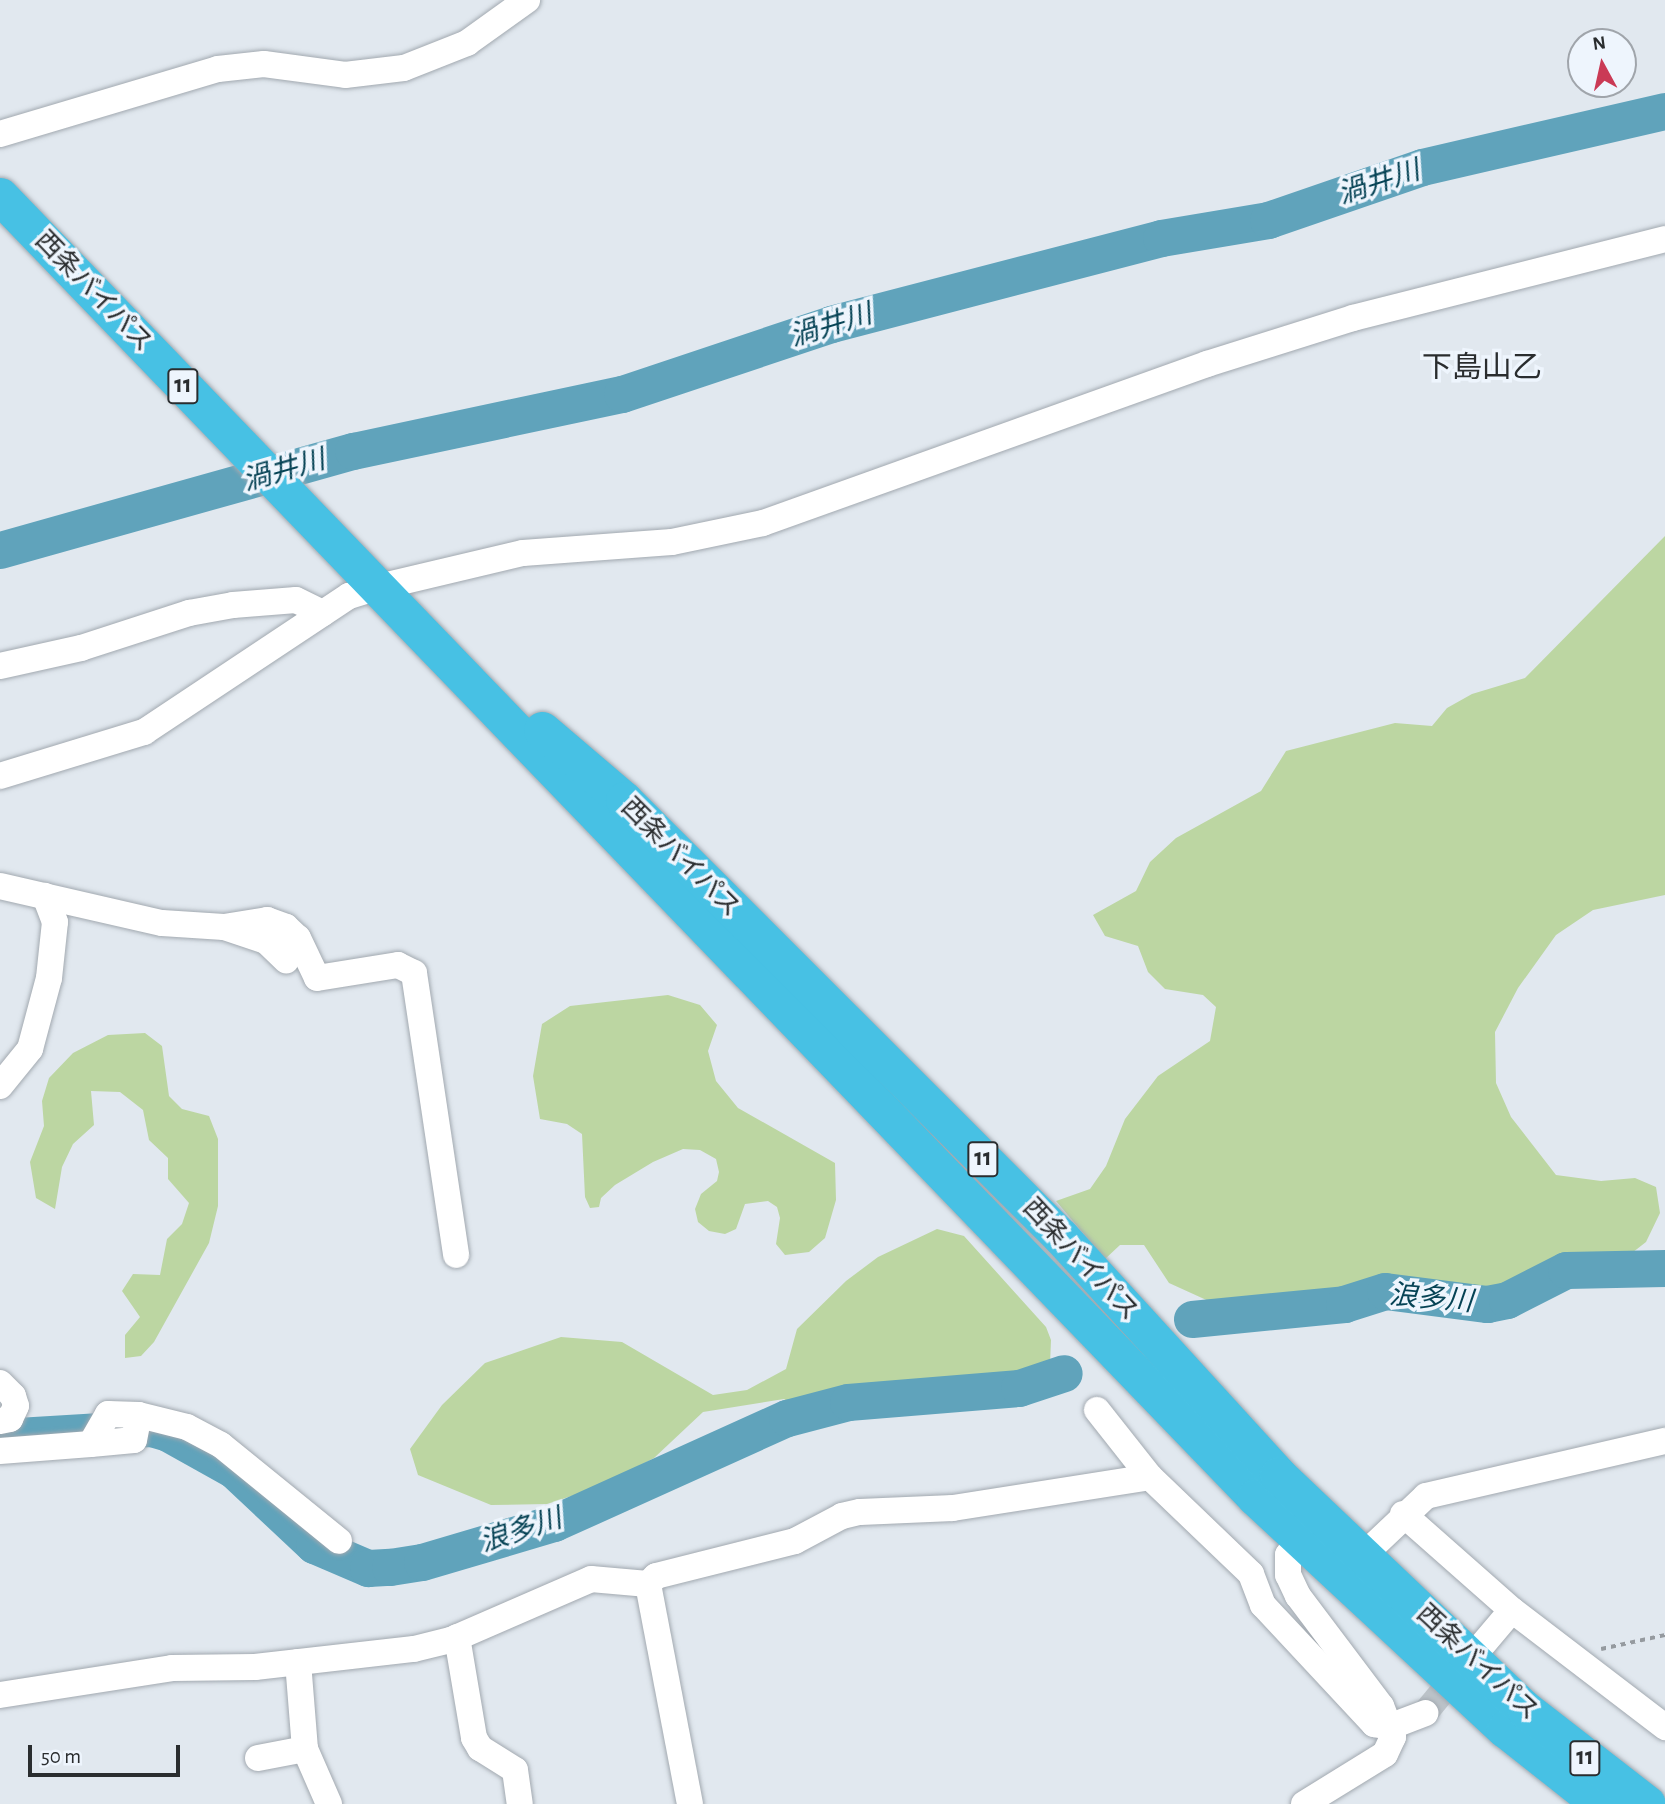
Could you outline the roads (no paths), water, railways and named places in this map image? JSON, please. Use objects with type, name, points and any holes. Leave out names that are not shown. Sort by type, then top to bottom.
[{"type":"highway","name":"西条バイパス","points":[[5,202],[420,629],[575,795],[1309,1526],[1515,1719],[1600,1804]]},
{"type":"highway","name":"西条バイパス","points":[[1515,1719],[1647,1804]]},
{"type":"street","points":[[0,134],[218,69],[264,64],[345,75],[404,68],[467,43],[527,0]]},
{"type":"street","points":[[0,776],[144,732],[349,596],[367,575],[523,553],[672,542],[763,523],[1207,364],[1353,318],[1665,239]]},
{"type":"street","points":[[0,666],[81,648],[176,617],[233,605],[296,600],[323,613]]},
{"type":"street","points":[[0,886],[162,923],[224,927],[267,920],[286,927],[298,938],[317,978],[398,965],[414,973],[456,1255]]},
{"type":"street","points":[[0,1086],[30,1049],[44,1002],[54,922],[45,896]]},
{"type":"street","points":[[224,927],[267,941],[286,960]]},
{"type":"street","points":[[0,1383],[13,1396],[16,1406],[10,1419],[0,1421]]},
{"type":"street","points":[[1097,1410],[1150,1477],[1251,1574],[1262,1605],[1374,1724],[1389,1727],[1425,1713]]},
{"type":"street","points":[[0,1451],[96,1435],[134,1440],[137,1424],[187,1427],[221,1445],[339,1541]]},
{"type":"street","points":[[1352,1566],[1403,1514],[1426,1496],[1445,1489],[1665,1441]]},
{"type":"street","points":[[648,1584],[656,1576],[776,1547],[860,1512],[953,1508],[1150,1477]]},
{"type":"street","points":[[1403,1514],[1512,1610],[1665,1727]]},
{"type":"street","points":[[1304,1804],[1385,1754],[1393,1737],[1381,1706],[1298,1596],[1288,1576],[1289,1555],[1309,1526]]},
{"type":"street","points":[[0,1695],[172,1668],[298,1662],[414,1649],[457,1637],[591,1578],[648,1584]]},
{"type":"street","points":[[648,1584],[690,1804]]},
{"type":"street","points":[[1484,1643],[1512,1610]]},
{"type":"street","points":[[457,1637],[474,1738],[480,1748],[515,1770],[520,1804]]},
{"type":"street","points":[[298,1662],[305,1749],[329,1804]]},
{"type":"street","points":[[258,1758],[305,1749]]},
{"type":"waterway","name":"渦井川","points":[[0,550],[353,451],[622,394],[831,324],[1161,238],[1268,220],[1422,167],[1665,111]]},
{"type":"waterway","name":"浪多川","points":[[1192,1319],[1344,1304],[1385,1291],[1487,1304],[1507,1300],[1566,1270],[1665,1268]]},
{"type":"waterway","name":"浪多川","points":[[0,1437],[151,1428],[168,1433],[234,1470],[314,1545],[368,1568],[390,1567],[422,1562],[554,1523],[787,1418],[848,1402],[1019,1388],[1064,1373]]},
{"type":"tunnel","points":[[1425,1713],[1462,1668]]},
{"type":"district","name":"下島山乙","points":[[1482,368]]}]
